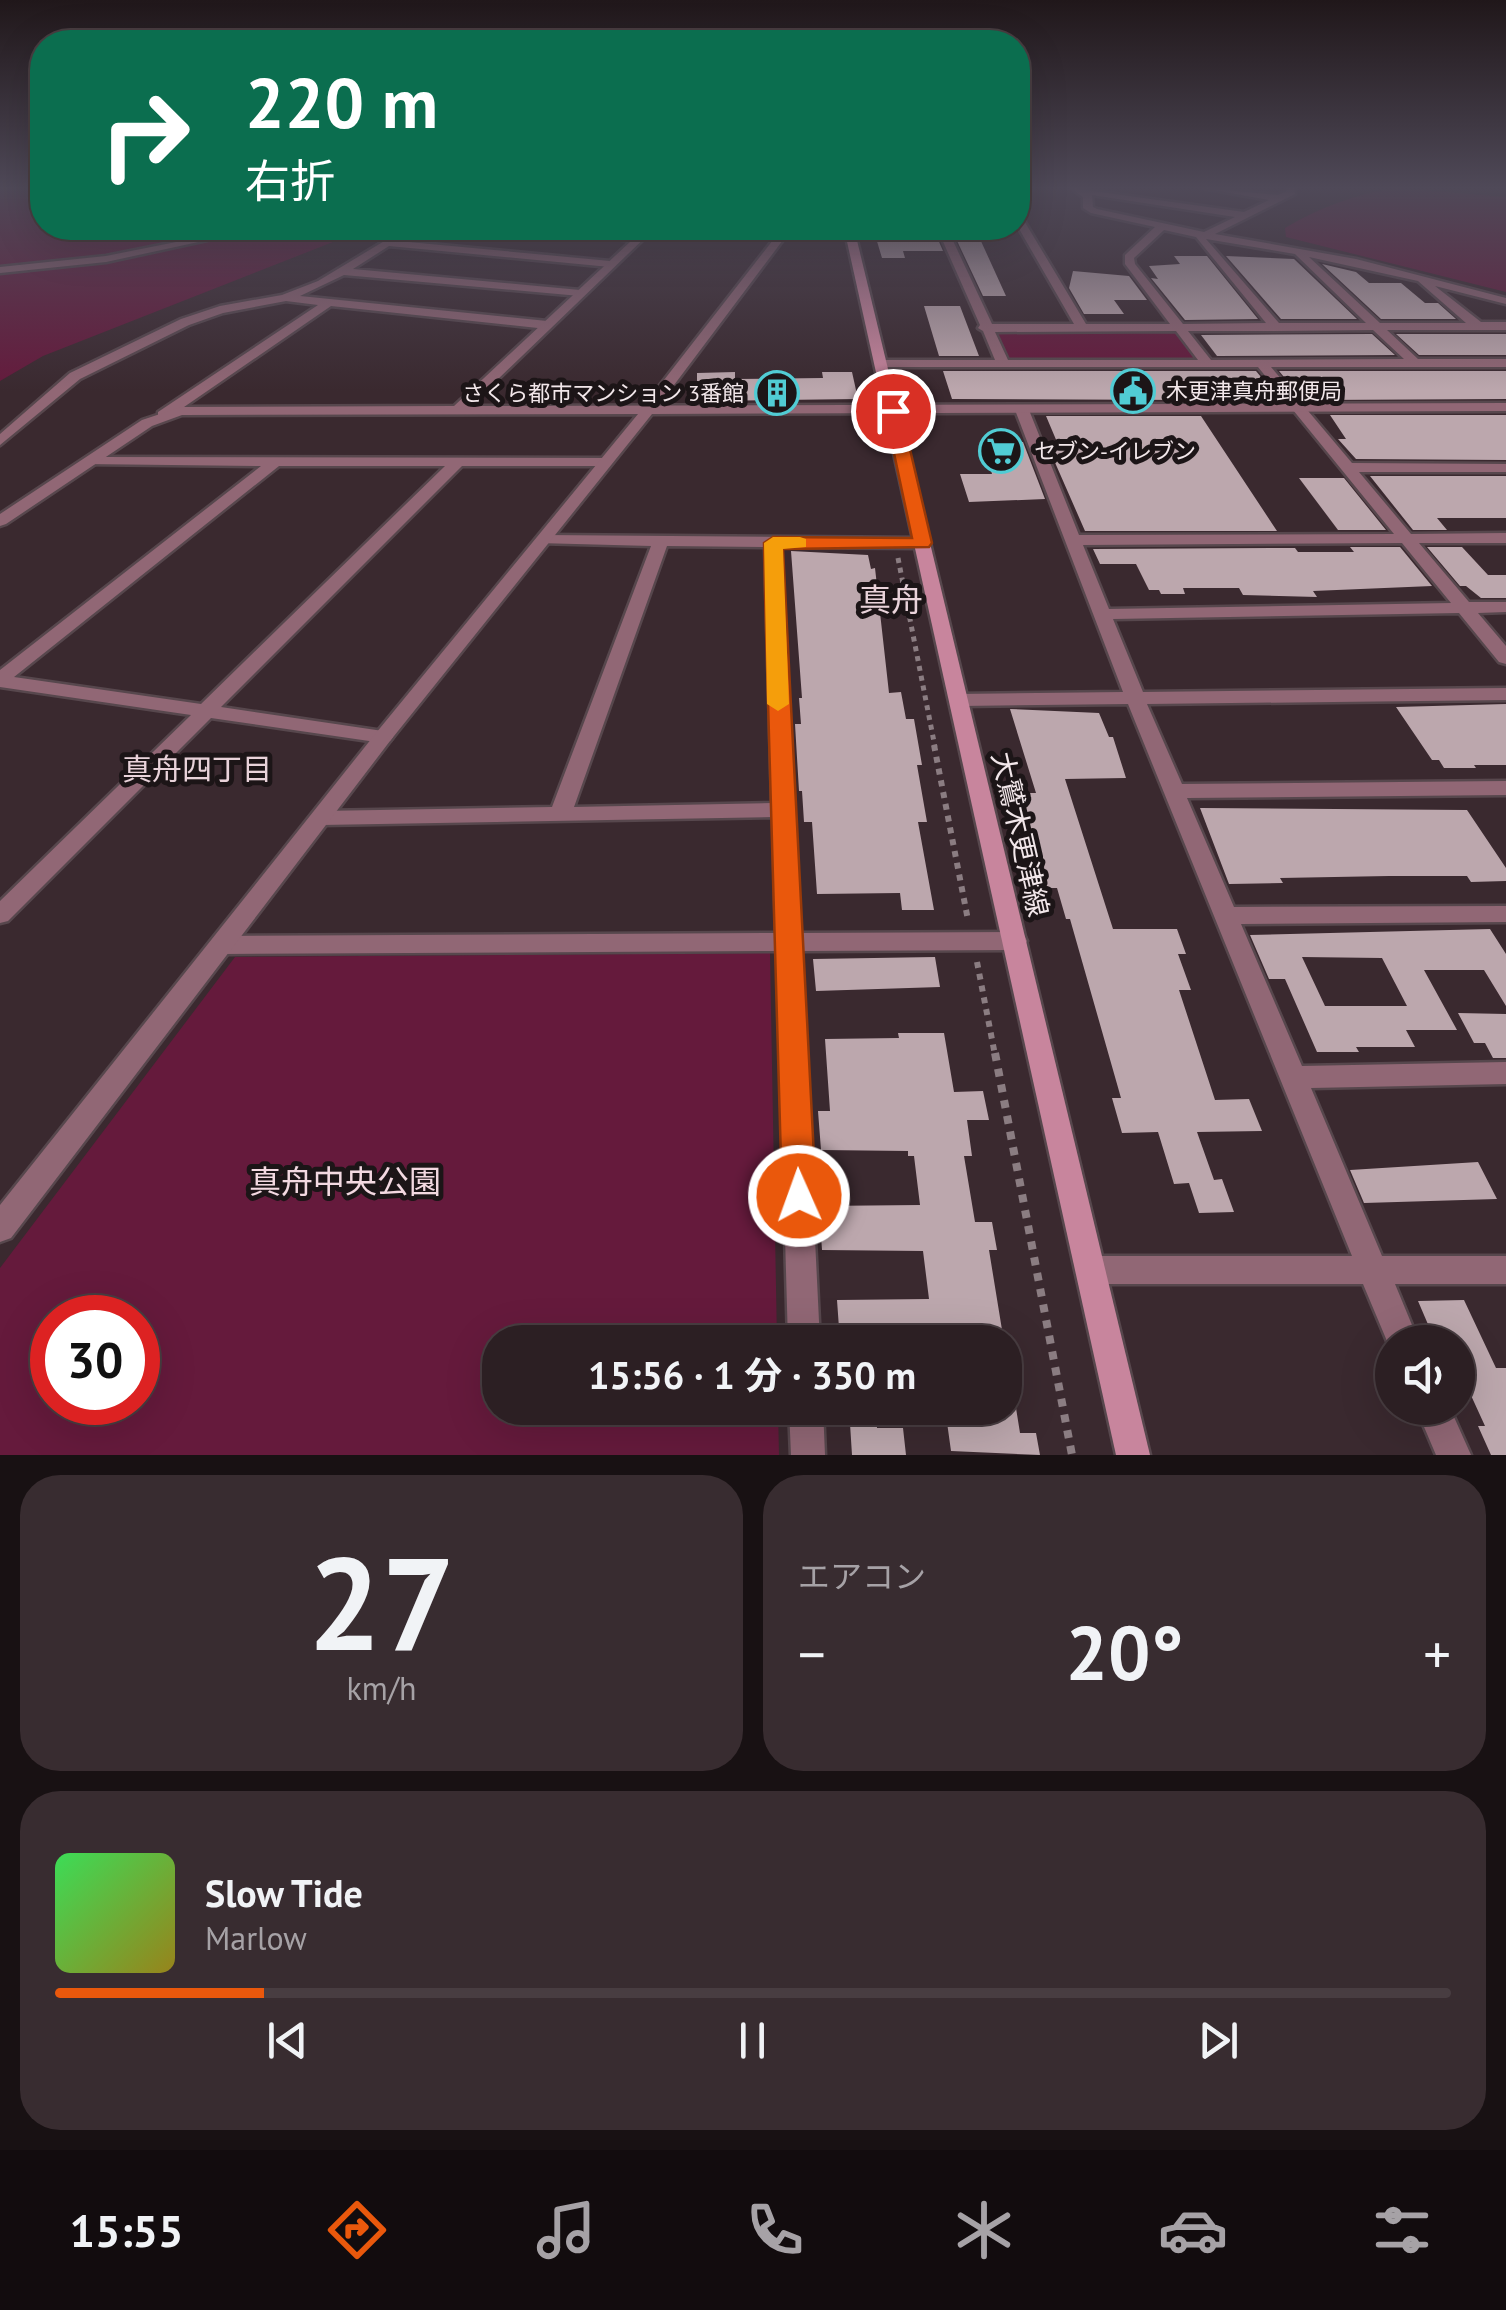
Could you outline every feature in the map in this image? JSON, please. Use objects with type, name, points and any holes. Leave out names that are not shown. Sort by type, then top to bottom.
[{"type":"main road","name":"大鷲木更津線","points":[[856,256],[1133,1455]]},
{"type":"street","points":[[0,270],[117,256]]},
{"type":"street","points":[[0,442],[75,376],[138,344],[220,310],[285,298],[366,256]]},
{"type":"street","points":[[524,256],[610,264]]},
{"type":"street","points":[[457,410],[619,256]]},
{"type":"street","points":[[0,1228],[766,256]]},
{"type":"street","points":[[954,256],[1003,364]]},
{"type":"street","points":[[1039,256],[1082,328]]},
{"type":"street","points":[[1131,256],[1130,264],[1207,363]]},
{"type":"street","points":[[1215,256],[1276,327]]},
{"type":"street","points":[[1302,256],[1414,363]]},
{"type":"street","points":[[1317,256],[1356,262],[1506,301]]},
{"type":"street","points":[[340,271],[580,293]]},
{"type":"street","points":[[1418,278],[1478,326]]},
{"type":"street","points":[[285,298],[547,324]]},
{"type":"street","points":[[0,521],[328,303]]},
{"type":"street","points":[[984,328],[1506,326]]},
{"type":"street","points":[[1261,363],[1506,658]]},
{"type":"street","points":[[884,364],[1506,363]]},
{"type":"street","points":[[162,416],[181,411],[1506,408]]},
{"type":"street","points":[[1022,410],[1134,695],[1395,1325]]},
{"type":"street","points":[[90,461],[606,462]]},
{"type":"street","points":[[0,915],[459,461]]},
{"type":"street","points":[[0,680],[276,462]]},
{"type":"street","points":[[1347,467],[1506,468]]},
{"type":"street","points":[[1074,540],[1506,538]]},
{"type":"street","points":[[544,540],[922,543]]},
{"type":"street","points":[[560,814],[660,543]]},
{"type":"street","points":[[773,543],[803,1325]]},
{"type":"street","points":[[1102,614],[1506,607]]},
{"type":"street","points":[[0,680],[383,738]]},
{"type":"street","points":[[960,700],[1134,695],[1506,694]]},
{"type":"street","points":[[1174,791],[1506,788]]},
{"type":"street","points":[[320,818],[781,810]]},
{"type":"street","points":[[1225,916],[1506,914]]},
{"type":"street","points":[[222,944],[1015,941]]},
{"type":"street","points":[[1291,1077],[1506,1072]]},
{"type":"street","points":[[1092,1270],[1506,1270]]},
{"type":"street","points":[[807,1425],[808,1455]]},
{"type":"street","points":[[1440,1425],[1454,1455]]},
{"type":"path","points":[[897,550],[968,922],[960,925]]},
{"type":"path","points":[[968,956],[977,962],[1072,1455]]},
{"type":"green space","points":[[0,256],[298,256],[43,356],[0,381]]},
{"type":"green space","points":[[1362,256],[1506,256],[1506,292]]},
{"type":"green space","points":[[989,329],[1174,329],[1200,362],[1006,362]]},
{"type":"green space","name":"真舟中央公園","points":[[770,953],[777,1325],[482,1325],[482,1425],[778,1425],[779,1455],[0,1455],[0,1268],[235,957]]},
{"type":"building","points":[[964,256],[988,256],[1006,296],[983,296]]},
{"type":"building","points":[[1174,256],[1207,256],[1258,319],[1185,320],[1151,278],[1158,279],[1149,266],[1180,264]]},
{"type":"building","points":[[1226,256],[1294,259],[1357,319],[1281,319]]},
{"type":"building","points":[[1322,264],[1356,272],[1369,283],[1401,283],[1425,303],[1438,303],[1456,319],[1381,319]]},
{"type":"building","points":[[1073,271],[1129,276],[1147,300],[1114,300],[1124,314],[1084,314],[1069,288]]},
{"type":"building","points":[[924,306],[960,306],[979,356],[939,356]]},
{"type":"building","points":[[1372,334],[1395,355],[1217,356],[1201,335]]},
{"type":"building","points":[[1396,334],[1506,334],[1506,355],[1419,355]]},
{"type":"building","points":[[943,371],[1256,371],[1275,394],[1186,393],[1190,400],[952,399]]},
{"type":"building","points":[[1279,371],[1506,371],[1506,399],[1318,400],[1314,395],[1299,395]]},
{"type":"building","name":"さくら都市マンション 3番館","points":[[735,372],[735,379],[823,378],[822,372],[852,372],[858,399],[697,401],[697,373]]},
{"type":"building","points":[[1330,415],[1506,415],[1506,460],[1356,459],[1338,439],[1346,439]]},
{"type":"building","points":[[1046,416],[1201,416],[1277,531],[1085,531],[1046,442],[1057,442]]},
{"type":"building","points":[[1023,442],[1045,499],[969,502],[960,474],[992,474],[983,443]]},
{"type":"building","points":[[1370,476],[1506,476],[1506,518],[1437,518],[1447,530],[1413,530]]},
{"type":"building","points":[[1299,478],[1344,478],[1386,530],[1338,530]]},
{"type":"building","points":[[1350,547],[1400,547],[1432,586],[1313,591],[1317,597],[1243,595],[1239,588],[1183,588],[1185,594],[1161,594],[1159,590],[1149,590],[1136,564],[1100,564],[1093,549],[1295,548],[1298,552],[1354,552]]},
{"type":"building","points":[[1427,547],[1462,547],[1488,575],[1506,575],[1506,598],[1481,598],[1460,586]]},
{"type":"building","points":[[791,551],[868,555],[871,569],[875,568],[889,693],[901,692],[906,719],[914,719],[922,765],[917,765],[927,822],[918,822],[934,910],[902,910],[900,893],[817,894],[812,822],[804,822],[799,791],[795,724],[801,724],[802,698]]},
{"type":"building","points":[[1506,704],[1506,765],[1474,765],[1476,768],[1444,768],[1439,760],[1432,760],[1396,707]]},
{"type":"building","points":[[1010,709],[1099,713],[1109,737],[1113,737],[1126,778],[1065,779],[1113,929],[1177,929],[1186,954],[1178,954],[1191,990],[1179,990],[1215,1100],[1249,1099],[1262,1131],[1197,1132],[1214,1180],[1222,1179],[1234,1212],[1199,1213],[1189,1183],[1174,1184],[1158,1132],[1122,1133],[1112,1098],[1121,1098],[1070,919],[1066,919],[1057,888],[1042,888],[1017,793],[1036,793]]},
{"type":"building","points":[[1200,808],[1467,810],[1506,868],[1506,881],[1471,882],[1467,876],[1389,876],[1280,878],[1283,883],[1229,884]]},
{"type":"building","points":[[1490,929],[1506,954],[1506,1006],[1484,970],[1424,970],[1457,1030],[1406,1030],[1415,1047],[1356,1047],[1359,1052],[1317,1052],[1285,979],[1269,979],[1250,935]],"holes":[[[1302,957],[1382,958],[1407,1006],[1325,1006]]]},
{"type":"building","points":[[935,957],[940,987],[816,991],[813,959]]},
{"type":"building","points":[[1458,1013],[1506,1014],[1506,1058],[1493,1058],[1485,1043],[1474,1043]]},
{"type":"building","points":[[898,1033],[944,1033],[954,1092],[983,1091],[989,1120],[967,1120],[972,1156],[964,1156],[975,1222],[992,1222],[997,1250],[989,1250],[1001,1325],[839,1325],[837,1300],[929,1299],[923,1251],[822,1250],[819,1206],[920,1205],[914,1156],[908,1156],[908,1151],[821,1150],[818,1111],[830,1111],[825,1039],[899,1038]]},
{"type":"building","points":[[1478,1162],[1497,1199],[1364,1203],[1350,1170]]},
{"type":"building","points":[[1464,1300],[1496,1368],[1506,1368],[1506,1455],[1491,1455],[1478,1426],[1485,1426],[1475,1404],[1475,1325],[1428,1325],[1418,1301]]},
{"type":"building","points":[[850,1425],[903,1428],[906,1455],[852,1455]]},
{"type":"building","points":[[947,1425],[1019,1425],[1020,1433],[1036,1433],[1040,1455],[951,1451]]},
{"type":"slow traffic","points":[[778,704],[773,543],[800,543]]},
{"type":"place","name":"木更津真舟郵便局","points":[[1133,391]]},
{"type":"place","name":"さくら都市マンション 3番館","points":[[777,393]]},
{"type":"place","name":"セブン-イレブン","points":[[1001,451]]},
{"type":"district","name":"真舟","points":[[891,599]]},
{"type":"district","name":"真舟四丁目","points":[[197,768]]},
{"type":"route","points":[[799,1196],[773,543],[922,543],[893,411]]}]
